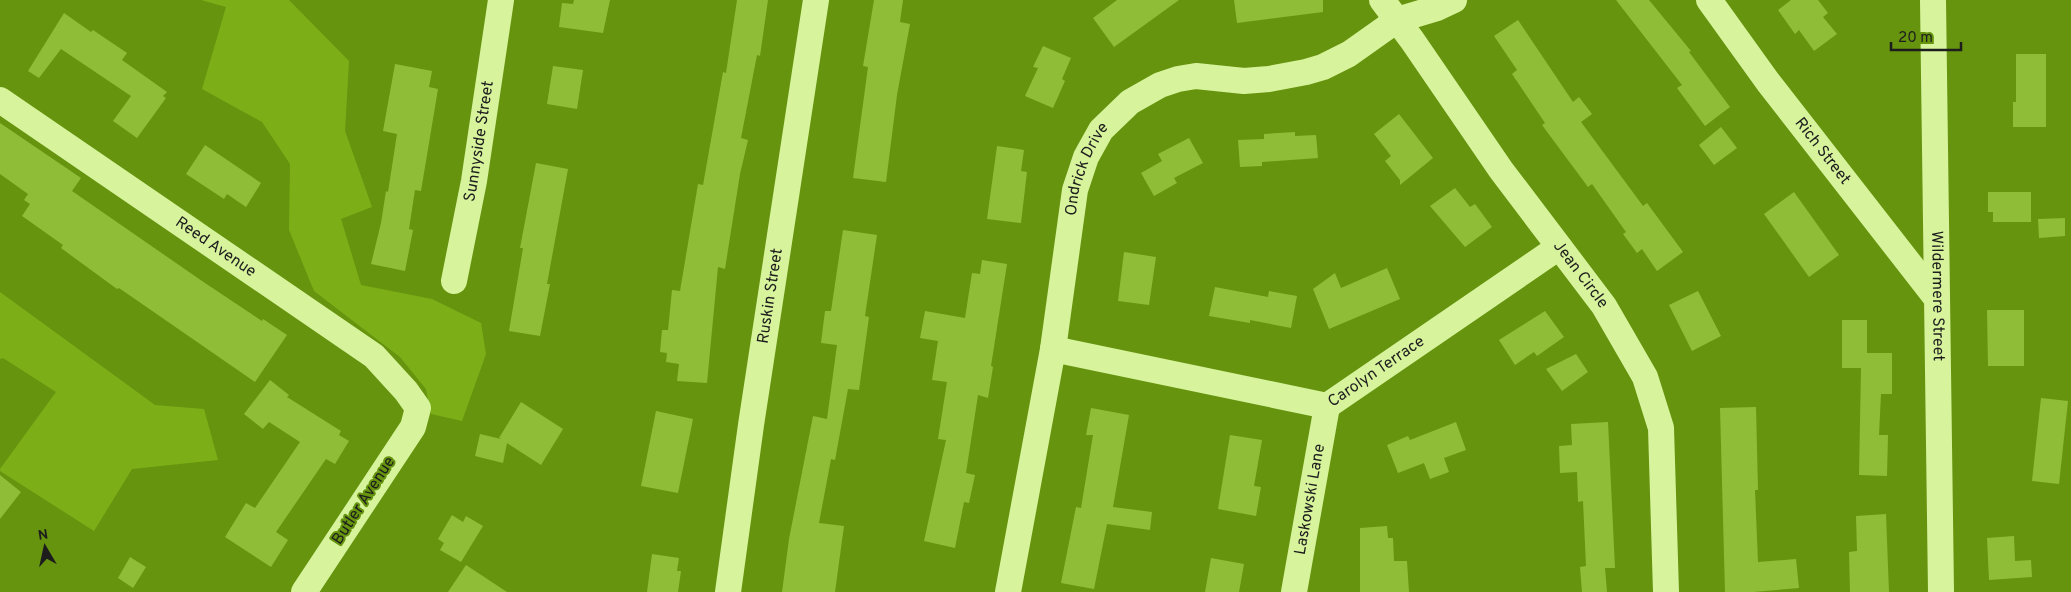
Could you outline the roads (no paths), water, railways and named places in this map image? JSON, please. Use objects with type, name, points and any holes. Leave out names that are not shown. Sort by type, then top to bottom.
[{"type":"street","name":"Sunnyside Street","points":[[454,280],[474,181],[501,0]]},
{"type":"street","name":"Ruskin Street","points":[[728,592],[751,425],[816,0]]},
{"type":"street","name":"Ondrick Drive","points":[[1008,592],[1053,349],[1075,190],[1086,157],[1102,130],[1130,102],[1160,85],[1196,76],[1244,81],[1269,79],[1324,67],[1349,54],[1389,10],[1437,8],[1454,0]]},
{"type":"street","name":"Rich Street","points":[[1709,0],[1774,90],[1938,299]]},
{"type":"street","name":"Wildermere Street","points":[[1933,0],[1940,592]]},
{"type":"street","name":"Jean Circle","points":[[1389,10],[1501,170],[1604,306],[1645,378],[1662,428],[1666,592]]},
{"type":"street","name":"Reed Avenue","points":[[0,100],[374,356],[406,391],[418,408]]},
{"type":"street","name":"Carolyn Terrace","points":[[1053,349],[1326,406],[1559,247]]},
{"type":"street","name":"Laskowski Lane","points":[[1294,592],[1326,406]]},
{"type":"street","name":"Butler Avenue","points":[[304,592],[413,426],[418,408]]}]
